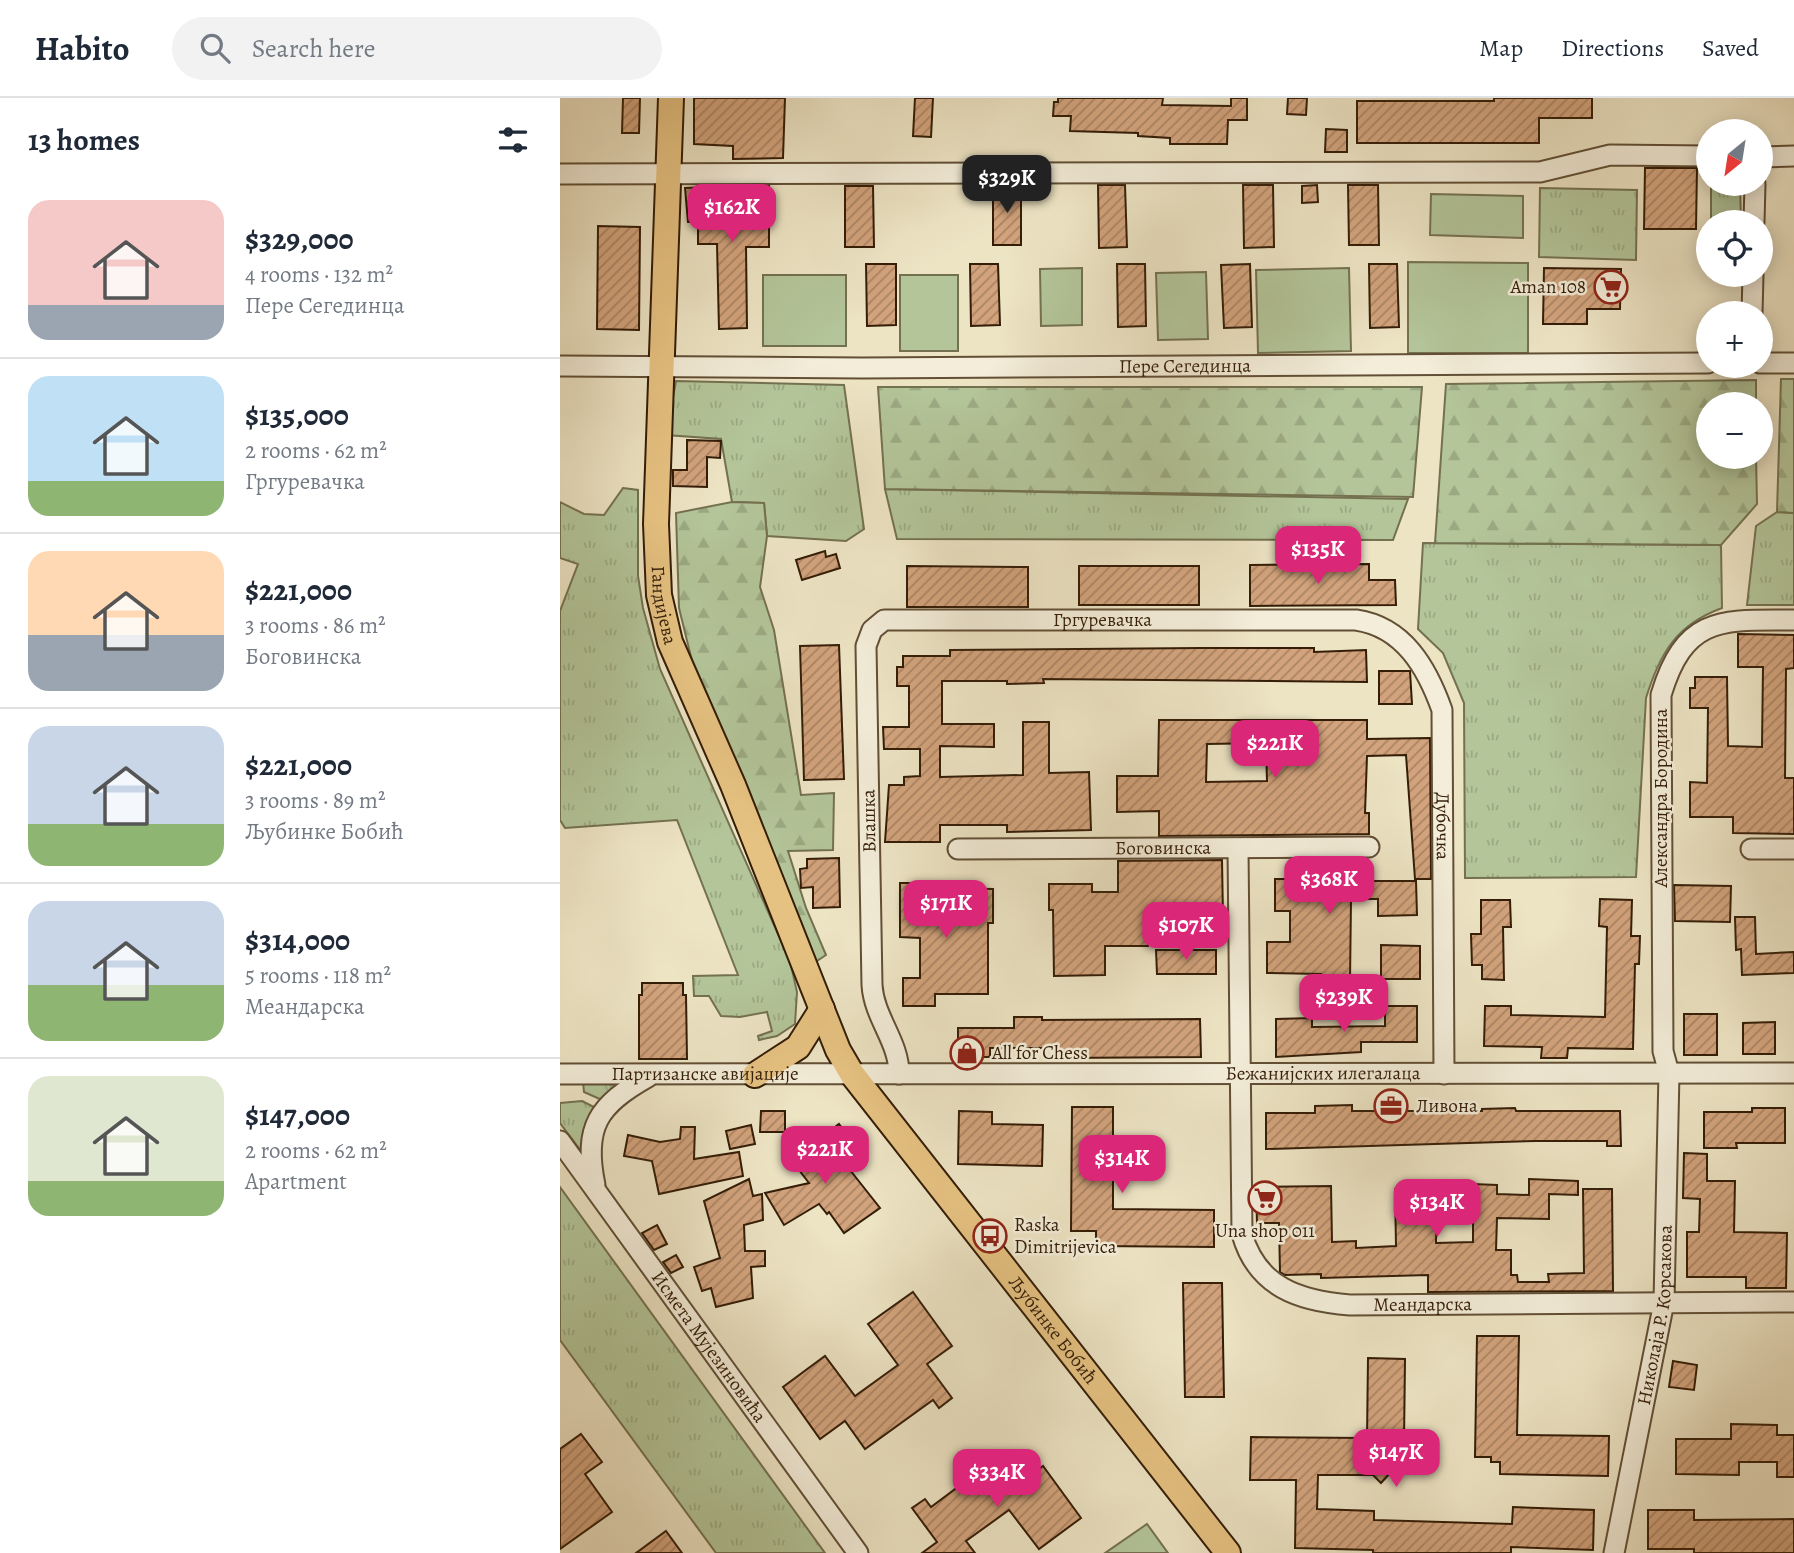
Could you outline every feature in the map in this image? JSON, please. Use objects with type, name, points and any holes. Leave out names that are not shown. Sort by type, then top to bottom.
[{"type":"main road","name":"Гандијева","points":[[671,98],[656,535],[661,608],[670,642],[733,785],[838,1050],[852,1074]]},
{"type":"main road","points":[[755,1075],[798,1047],[822,1009]]},
{"type":"main road","name":"Љубинке Бобић","points":[[852,1074],[1228,1553]]},
{"type":"street","points":[[560,174],[1540,172],[1610,155],[1696,156]]},
{"type":"street","points":[[1773,157],[1794,156]]},
{"type":"street","name":"Пере Сегединца","points":[[560,366],[877,368],[1696,363]]},
{"type":"street","points":[[1773,363],[1794,363]]},
{"type":"street","name":"Гргуревачка","points":[[866,646],[872,630],[884,620],[1356,620]]},
{"type":"street","name":"Дубочка","points":[[1356,620],[1384,629],[1408,646],[1430,676],[1443,710],[1444,1074]]},
{"type":"street","name":"Александра Бородина","points":[[1670,1073],[1663,1051],[1661,695],[1672,664],[1683,645],[1708,628],[1735,620],[1794,620]]},
{"type":"street","name":"Влашка","points":[[866,646],[873,997],[878,1016],[899,1057],[899,1074]]},
{"type":"street","name":"Боговинска","points":[[958,849],[1369,847]]},
{"type":"street","name":"Меандарска","points":[[1238,849],[1242,1234],[1248,1256],[1272,1282],[1295,1294],[1350,1305],[1794,1302]]},
{"type":"street","points":[[1751,849],[1794,849]]},
{"type":"street","name":"Николаја Р. Корсакова","points":[[1614,1553],[1664,1302],[1670,1073]]},
{"type":"street","name":"Бежанијских илегалаца","points":[[852,1074],[1794,1073]]},
{"type":"street","name":"Партизанске авијације","points":[[560,1074],[852,1074]]},
{"type":"street","points":[[596,1192],[590,1162],[591,1138],[597,1121],[613,1098],[650,1075]]},
{"type":"street","name":"Исмета Мујезиновића","points":[[560,1141],[858,1553]]},
{"type":"green space","points":[[1540,188],[1637,190],[1636,260],[1539,257]]},
{"type":"green space","points":[[1431,194],[1523,196],[1523,238],[1430,235]]},
{"type":"green space","points":[[1711,196],[1740,196],[1741,210],[1711,210]]},
{"type":"green space","points":[[1408,262],[1528,263],[1528,353],[1408,353]]},
{"type":"green space","points":[[1082,268],[1082,325],[1041,326],[1040,269]]},
{"type":"green space","points":[[1349,268],[1351,351],[1258,353],[1256,270]]},
{"type":"green space","points":[[1206,272],[1208,339],[1158,340],[1156,273]]},
{"type":"green space","points":[[763,275],[846,275],[846,346],[763,346]]},
{"type":"green space","points":[[900,275],[958,275],[958,351],[900,351]]},
{"type":"green space","points":[[1781,379],[1794,379],[1794,513],[1777,512]]},
{"type":"green space","points":[[1756,380],[1756,392],[1696,392],[1696,469],[1756,469],[1757,504],[1721,545],[1435,543],[1446,384]]},
{"type":"green space","points":[[676,381],[844,385],[864,529],[846,541],[767,536],[764,503],[732,502],[721,439],[666,435]]},
{"type":"green space","points":[[878,387],[1422,387],[1413,497],[885,489]]},
{"type":"green space","points":[[623,488],[638,490],[638,576],[643,608],[660,669],[790,961],[797,992],[795,1024],[777,1036],[759,1040],[758,1036],[772,1031],[767,1012],[740,1017],[721,1016],[709,996],[694,996],[693,976],[738,975],[677,820],[565,828],[560,820],[560,611],[578,564],[560,558],[560,502],[584,514],[604,515]]},
{"type":"green space","points":[[885,489],[1408,499],[1393,540],[897,539]]},
{"type":"green space","points":[[732,502],[764,503],[767,536],[760,587],[774,630],[801,795],[834,793],[833,850],[788,851],[806,908],[826,955],[814,963],[695,673],[679,608],[676,513]]},
{"type":"green space","points":[[1777,512],[1794,513],[1794,605],[1747,605],[1756,526]]},
{"type":"green space","points":[[1423,543],[1721,545],[1722,608],[1693,623],[1672,642],[1657,667],[1646,698],[1636,877],[1465,878],[1464,703],[1443,653],[1418,629]]},
{"type":"green space","points":[[583,1082],[618,1086],[602,1100],[584,1092]]},
{"type":"green space","points":[[582,1101],[596,1108],[581,1151],[560,1123],[560,1103]]},
{"type":"green space","points":[[560,1187],[825,1553],[716,1553],[560,1340]]},
{"type":"green space","points":[[1147,1524],[1168,1553],[1105,1553]]},
{"type":"building","points":[[623,98],[640,98],[639,133],[622,133]]},
{"type":"building","points":[[694,98],[785,98],[783,158],[733,159],[733,146],[694,144]]},
{"type":"building","points":[[915,98],[933,98],[931,137],[913,136]]},
{"type":"building","points":[[1058,98],[1163,98],[1162,105],[1231,106],[1231,98],[1247,98],[1247,120],[1228,120],[1227,144],[1170,144],[1170,138],[1138,136],[1138,133],[1070,131],[1071,116],[1053,116],[1054,102],[1058,102]]},
{"type":"building","points":[[1288,98],[1307,98],[1306,115],[1287,114]]},
{"type":"building","points":[[1494,98],[1592,98],[1592,118],[1539,118],[1539,143],[1357,143],[1357,101],[1494,101]]},
{"type":"building","points":[[1326,129],[1347,130],[1347,152],[1325,152]]},
{"type":"building","points":[[1645,168],[1696,168],[1696,229],[1644,229]]},
{"type":"building","points":[[993,185],[1021,185],[1021,245],[993,245]]},
{"type":"building","points":[[1098,185],[1125,185],[1127,247],[1099,248]]},
{"type":"building","points":[[1243,185],[1273,185],[1274,247],[1244,248]]},
{"type":"building","points":[[1317,185],[1318,202],[1302,203],[1302,186]]},
{"type":"building","points":[[1348,185],[1378,185],[1379,245],[1349,245]]},
{"type":"building","points":[[741,186],[769,186],[769,247],[746,247],[747,328],[719,329],[717,244],[698,244],[698,222],[688,222],[685,188],[710,187],[710,208],[741,208]]},
{"type":"building","points":[[845,186],[873,186],[874,247],[845,247]]},
{"type":"building","points":[[598,226],[640,227],[639,330],[597,329]]},
{"type":"building","points":[[866,264],[896,264],[896,325],[867,326]]},
{"type":"building","points":[[970,264],[998,264],[1000,325],[971,326]]},
{"type":"building","points":[[1117,264],[1145,264],[1146,326],[1118,327]]},
{"type":"building","points":[[1250,264],[1252,327],[1224,328],[1221,265]]},
{"type":"building","points":[[1369,264],[1397,264],[1399,327],[1370,328]]},
{"type":"building","points":[[1544,268],[1621,269],[1620,309],[1587,309],[1587,324],[1543,324]]},
{"type":"building","points":[[687,440],[721,441],[720,458],[707,457],[707,487],[673,486],[673,470],[687,470]]},
{"type":"building","points":[[825,551],[826,557],[836,554],[840,568],[802,580],[796,560]]},
{"type":"building","points":[[1369,564],[1369,580],[1395,580],[1396,605],[1250,606],[1250,565]]},
{"type":"building","points":[[907,566],[1028,567],[1028,607],[907,607]]},
{"type":"building","points":[[1079,566],[1199,566],[1199,605],[1079,605]]},
{"type":"building","points":[[1738,634],[1794,635],[1794,668],[1786,669],[1785,778],[1794,778],[1794,834],[1733,833],[1733,817],[1690,817],[1690,782],[1707,783],[1708,708],[1690,708],[1690,688],[1695,688],[1695,677],[1727,677],[1728,746],[1762,747],[1763,667],[1738,667]]},
{"type":"building","points":[[839,645],[844,779],[804,780],[800,646]]},
{"type":"building","points":[[1314,648],[1314,652],[1366,650],[1367,682],[1043,679],[1044,683],[1007,684],[1007,681],[942,681],[942,724],[994,724],[994,747],[940,746],[940,777],[1023,775],[1023,722],[1049,722],[1049,773],[1089,772],[1091,830],[1007,832],[1007,825],[940,825],[940,842],[885,842],[889,785],[904,785],[904,777],[920,776],[920,749],[884,749],[883,727],[909,727],[909,686],[897,686],[897,667],[903,667],[903,656],[950,656],[950,650]]},
{"type":"building","points":[[1379,671],[1410,671],[1412,704],[1379,704]]},
{"type":"building","points":[[1159,720],[1367,720],[1367,739],[1430,738],[1431,879],[1415,879],[1406,755],[1367,756],[1365,813],[1369,813],[1369,834],[1159,836],[1159,811],[1117,812],[1117,776],[1158,776]],"holes":[[[1266,743],[1267,781],[1206,782],[1207,744]]]},
{"type":"building","points":[[839,858],[840,907],[813,908],[813,887],[801,888],[800,869],[807,868],[807,859]]},
{"type":"building","points":[[1222,860],[1223,917],[1148,916],[1148,946],[1105,946],[1105,975],[1054,976],[1053,910],[1049,910],[1049,884],[1092,884],[1092,892],[1118,892],[1118,861]]},
{"type":"building","points":[[1292,862],[1371,865],[1371,881],[1416,881],[1417,915],[1378,916],[1378,899],[1351,899],[1350,981],[1321,981],[1321,974],[1267,973],[1267,942],[1290,942],[1290,911],[1275,911],[1275,879],[1291,879]]},
{"type":"building","points":[[900,883],[939,883],[939,888],[993,889],[993,923],[988,923],[988,994],[935,994],[935,1006],[903,1006],[903,978],[920,978],[920,938],[900,937]]},
{"type":"building","points":[[1674,885],[1731,886],[1730,922],[1675,921]]},
{"type":"building","points":[[1600,899],[1632,900],[1631,936],[1640,936],[1639,964],[1635,964],[1633,1049],[1568,1048],[1567,1058],[1541,1058],[1542,1047],[1484,1046],[1485,1006],[1511,1006],[1511,1015],[1605,1017],[1607,927],[1599,926]]},
{"type":"building","points":[[1481,900],[1510,900],[1511,927],[1503,927],[1504,980],[1482,979],[1482,965],[1472,965],[1471,934],[1481,934]]},
{"type":"building","points":[[1735,917],[1755,917],[1756,954],[1794,952],[1794,973],[1742,975],[1741,949],[1736,950]]},
{"type":"building","points":[[1381,945],[1420,946],[1420,979],[1381,979]]},
{"type":"building","points":[[1156,950],[1216,950],[1216,974],[1157,974]]},
{"type":"building","points":[[642,983],[683,983],[683,995],[686,995],[687,1059],[639,1059],[639,995],[642,995]]},
{"type":"building","points":[[1385,1006],[1417,1006],[1417,1042],[1361,1042],[1361,1052],[1276,1057],[1276,1019],[1312,1018],[1312,1027],[1385,1026]]},
{"type":"building","points":[[1684,1014],[1717,1014],[1717,1055],[1684,1055]]},
{"type":"building","points":[[1014,1017],[1042,1017],[1042,1020],[1200,1019],[1201,1057],[1059,1058],[1059,1048],[990,1048],[990,1057],[958,1057],[958,1028],[1014,1028]]},
{"type":"building","points":[[1775,1022],[1775,1054],[1743,1054],[1743,1023]]},
{"type":"building","points":[[1352,1105],[1352,1111],[1482,1111],[1515,1108],[1516,1111],[1620,1111],[1621,1146],[1607,1146],[1607,1141],[1536,1141],[1266,1149],[1266,1113],[1315,1113],[1315,1106]]},
{"type":"building","points":[[1072,1107],[1113,1107],[1113,1209],[1214,1210],[1214,1247],[1096,1246],[1096,1231],[1071,1231]]},
{"type":"building","points":[[1752,1108],[1785,1108],[1785,1143],[1736,1143],[1737,1148],[1704,1148],[1704,1112],[1752,1112]]},
{"type":"building","points":[[761,1111],[785,1111],[785,1132],[760,1132]]},
{"type":"building","points":[[959,1111],[992,1112],[992,1124],[1043,1125],[1042,1166],[958,1164]]},
{"type":"building","points":[[839,1124],[850,1138],[835,1151],[880,1208],[844,1233],[829,1212],[827,1214],[819,1204],[784,1225],[765,1193],[809,1183],[792,1161]]},
{"type":"building","points":[[751,1125],[755,1144],[730,1149],[726,1131]]},
{"type":"building","points":[[681,1127],[695,1127],[694,1159],[739,1152],[743,1176],[659,1194],[652,1161],[624,1156],[628,1135],[660,1142],[680,1139]]},
{"type":"building","points":[[1684,1153],[1707,1154],[1707,1181],[1735,1181],[1734,1232],[1787,1233],[1786,1288],[1746,1288],[1746,1277],[1687,1277],[1687,1232],[1699,1232],[1700,1199],[1683,1198]]},
{"type":"building","points":[[749,1179],[753,1196],[762,1194],[763,1220],[744,1225],[745,1251],[765,1251],[765,1266],[751,1267],[753,1298],[716,1307],[711,1288],[702,1291],[694,1267],[720,1258],[704,1201]]},
{"type":"building","points":[[1529,1179],[1578,1181],[1578,1195],[1549,1194],[1549,1219],[1497,1218],[1496,1250],[1511,1250],[1511,1275],[1517,1275],[1518,1282],[1549,1282],[1548,1274],[1584,1273],[1583,1189],[1612,1189],[1613,1291],[1428,1292],[1428,1275],[1321,1278],[1321,1274],[1285,1275],[1280,1272],[1279,1223],[1257,1223],[1256,1187],[1331,1186],[1332,1242],[1356,1241],[1356,1248],[1396,1246],[1395,1189],[1437,1184],[1436,1243],[1473,1242],[1473,1184],[1497,1185],[1497,1194],[1529,1195]]},
{"type":"building","points":[[657,1225],[667,1244],[654,1250],[642,1233]]},
{"type":"building","points":[[676,1255],[683,1267],[671,1273],[663,1262]]},
{"type":"building","points":[[1183,1283],[1222,1283],[1224,1397],[1185,1397]]},
{"type":"building","points":[[913,1292],[952,1346],[927,1364],[952,1398],[939,1408],[933,1400],[865,1449],[845,1421],[820,1439],[783,1387],[825,1356],[855,1396],[898,1365],[868,1324]]},
{"type":"building","points":[[1477,1336],[1519,1336],[1517,1435],[1609,1436],[1608,1476],[1500,1474],[1500,1462],[1491,1462],[1491,1457],[1475,1457]]},
{"type":"building","points":[[1368,1358],[1405,1359],[1404,1442],[1412,1449],[1381,1483],[1373,1475],[1318,1475],[1317,1509],[1374,1511],[1374,1520],[1512,1524],[1513,1507],[1594,1510],[1593,1550],[1511,1547],[1511,1553],[1373,1553],[1373,1550],[1295,1548],[1296,1480],[1250,1480],[1251,1437],[1367,1438]]},
{"type":"building","points":[[1673,1361],[1697,1365],[1694,1390],[1669,1387]]},
{"type":"building","points":[[1731,1424],[1777,1425],[1777,1435],[1794,1435],[1794,1477],[1777,1477],[1777,1462],[1739,1462],[1739,1475],[1676,1474],[1676,1439],[1731,1439]]},
{"type":"building","points":[[581,1434],[602,1462],[585,1474],[612,1512],[560,1549],[560,1449]]},
{"type":"building","points":[[998,1457],[1019,1484],[1043,1466],[1081,1518],[1039,1549],[1009,1510],[966,1541],[975,1553],[922,1553],[937,1542],[912,1508],[925,1499],[931,1507]]},
{"type":"building","points":[[1648,1510],[1694,1510],[1694,1520],[1794,1519],[1794,1553],[1694,1553],[1694,1549],[1648,1549]]},
{"type":"building","points":[[666,1531],[682,1553],[636,1553]]},
{"type":"place","name":"Aman 108","points":[[1611,287]]},
{"type":"place","name":"All for Chess","points":[[967,1053]]},
{"type":"place","name":"Ливона","points":[[1391,1106]]},
{"type":"place","name":"Una shop 011","points":[[1265,1198]]},
{"type":"place","name":"Raska Dimitrijevica","points":[[990,1236]]}]
